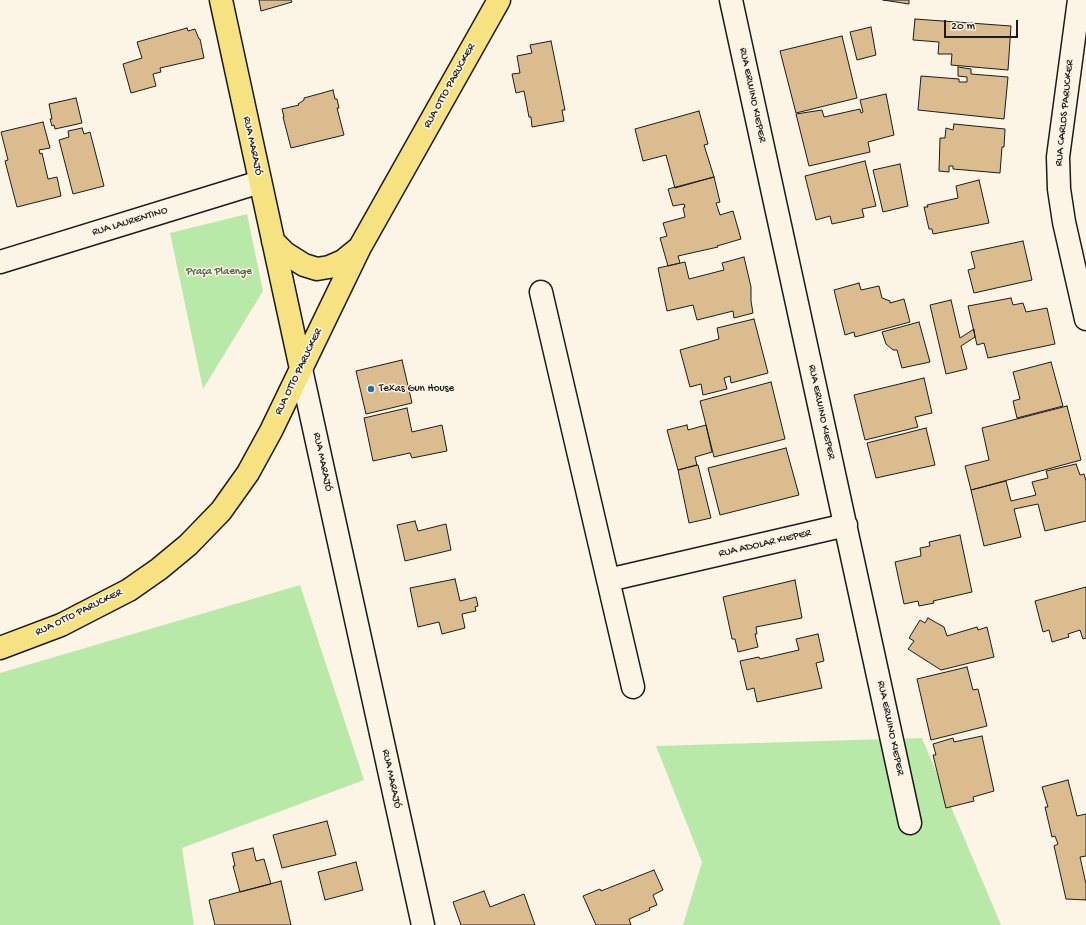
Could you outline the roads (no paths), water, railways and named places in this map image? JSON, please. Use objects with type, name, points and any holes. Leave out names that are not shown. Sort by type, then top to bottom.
[{"type":"main road","name":"RUA MARAJÓ","points":[[221,0],[301,369]]},
{"type":"main road","name":"RUA OTTO PARUCKER","points":[[0,648],[61,624],[129,590],[159,569],[188,545],[221,511],[248,473],[271,431],[360,247],[499,0]]},
{"type":"main road","points":[[273,241],[285,253],[294,259],[304,265],[317,269],[329,267],[343,261],[360,247]]},
{"type":"street","name":"RUA ERWINO KIEPER","points":[[731,0],[910,823]]},
{"type":"street","name":"RUA CARLOS PARUCKER","points":[[1079,0],[1058,157],[1059,189],[1064,222],[1086,319]]},
{"type":"street","name":"RUA LAURENTINO","points":[[0,262],[260,182]]},
{"type":"street","points":[[541,292],[633,687]]},
{"type":"street","name":"RUA MARAJÓ","points":[[301,369],[423,925]]},
{"type":"street","name":"RUA ADOLAR KIEPER","points":[[608,580],[846,524]]},
{"type":"place","name":"Texas Gun House","points":[[371,389]]},
{"type":"park label","name":"Praça Plaenge","points":[[219,272]]}]
